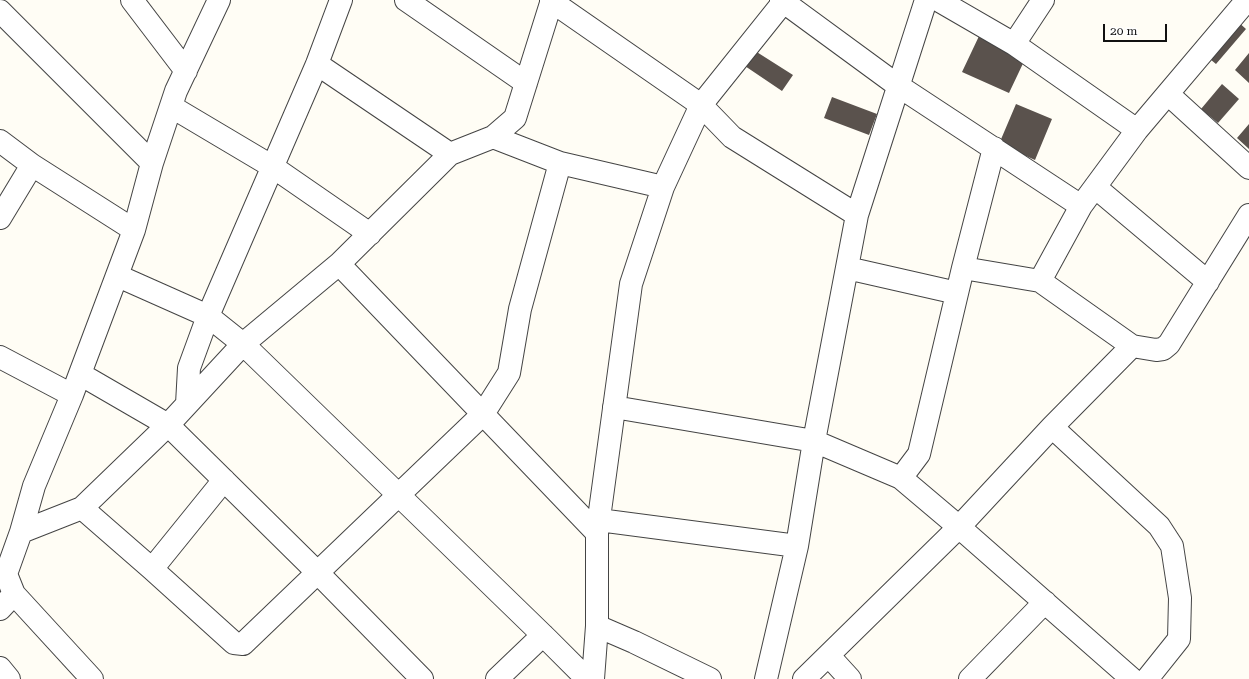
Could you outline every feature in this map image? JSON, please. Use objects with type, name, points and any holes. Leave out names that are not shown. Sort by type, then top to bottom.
[{"type":"street","points":[[0,3],[5,0]]},
{"type":"street","points":[[132,0],[186,71]]},
{"type":"street","points":[[92,679],[7,601],[6,574],[12,539],[72,395],[118,276],[134,230],[152,163],[172,107],[176,91],[219,0]]},
{"type":"street","points":[[187,404],[189,368],[208,316],[317,64],[341,0]]},
{"type":"street","points":[[406,0],[526,83]]},
{"type":"street","points":[[766,679],[796,546],[814,441],[857,215],[897,85],[926,0]]},
{"type":"street","points":[[938,0],[1014,44],[1137,130]]},
{"type":"street","points":[[1014,44],[1043,0]]},
{"type":"street","points":[[12,539],[82,508],[168,424],[242,344],[340,264],[450,154],[493,137],[515,118],[551,1],[702,104],[732,137],[857,215]]},
{"type":"street","points":[[593,679],[597,626],[598,527],[631,284],[663,187],[702,104],[783,1],[897,85],[1081,206]]},
{"type":"street","points":[[1040,281],[1081,206],[1137,130],[1244,4]]},
{"type":"street","points":[[0,11],[152,163]]},
{"type":"street","points":[[317,64],[450,154]]},
{"type":"street","points":[[1168,94],[1249,168]]},
{"type":"street","points":[[172,107],[273,167],[370,234]]},
{"type":"street","points":[[493,137],[560,163],[663,187]]},
{"type":"street","points":[[0,141],[32,165],[134,230]]},
{"type":"street","points":[[901,478],[919,454],[963,268],[994,148]]},
{"type":"street","points":[[82,508],[234,643],[243,644],[397,494],[483,414],[509,373],[520,309],[560,163]]},
{"type":"street","points":[[0,218],[32,165]]},
{"type":"street","points":[[1095,187],[1208,282]]},
{"type":"street","points":[[963,268],[1040,281],[1132,346],[1156,350],[1163,349],[1169,344],[1248,218]]},
{"type":"street","points":[[340,264],[483,414],[598,527],[796,546]]},
{"type":"street","points":[[847,268],[957,293]]},
{"type":"street","points":[[118,276],[208,316],[242,344],[587,679]]},
{"type":"street","points":[[804,679],[959,527],[1052,427],[1132,346]]},
{"type":"street","points":[[0,357],[72,395]]},
{"type":"street","points":[[80,374],[168,424],[318,572],[422,679]]},
{"type":"street","points":[[614,407],[814,441],[901,478],[1132,679]]},
{"type":"street","points":[[1052,427],[1159,526],[1172,546],[1180,598],[1179,639],[1147,679]]},
{"type":"street","points":[[152,569],[224,480]]},
{"type":"street","points":[[970,679],[1045,602]]},
{"type":"street","points":[[597,626],[634,642],[710,679]]},
{"type":"street","points":[[497,679],[543,635]]},
{"type":"street","points":[[829,656],[850,679]]},
{"type":"street","points":[[0,668],[9,679]]},
{"type":"building","points":[[1236,20],[1246,29],[1216,64],[1205,55]]},
{"type":"building","points":[[980,34],[1027,55],[1009,93],[962,72]]},
{"type":"building","points":[[752,49],[793,75],[782,91],[742,64]]},
{"type":"building","points":[[1249,53],[1249,83],[1235,70]]},
{"type":"building","points":[[1222,84],[1239,99],[1218,123],[1201,109]]},
{"type":"building","points":[[832,97],[877,114],[869,135],[824,118]]},
{"type":"building","points":[[1016,104],[1052,119],[1035,160],[999,144]]},
{"type":"building","points":[[1249,124],[1249,149],[1237,138]]}]
